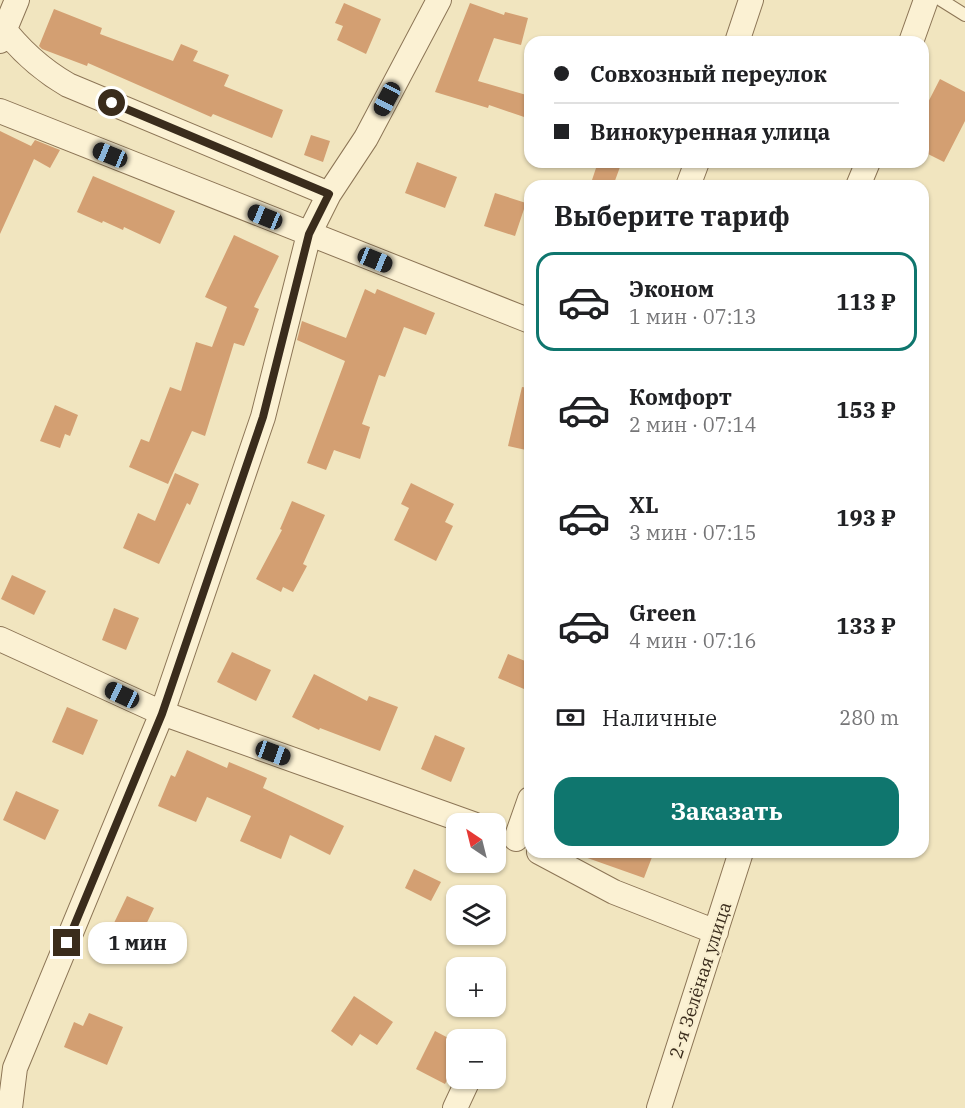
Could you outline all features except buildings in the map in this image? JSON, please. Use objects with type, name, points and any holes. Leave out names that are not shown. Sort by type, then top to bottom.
[{"type":"street","points":[[17,0],[1,32],[34,61],[68,85],[329,194]]},
{"type":"street","points":[[10,1108],[15,1068],[162,714],[263,417],[309,234],[329,194],[366,138],[439,0]]},
{"type":"street","points":[[739,36],[751,0]]},
{"type":"street","points":[[913,36],[926,0]]},
{"type":"street","points":[[0,111],[524,319]]},
{"type":"street","points":[[0,639],[162,714],[446,814]]},
{"type":"street","points":[[514,839],[524,814]]},
{"type":"street","points":[[551,858],[614,892],[716,932]]},
{"type":"street","name":"2-я Зелёная улица","points":[[658,1108],[739,858]]},
{"type":"street","points":[[455,1108],[464,1089]]},
{"type":"lane","points":[[941,0],[965,15]]},
{"type":"route","points":[[67,943],[162,714],[263,417],[309,234],[329,194],[112,103]]}]
